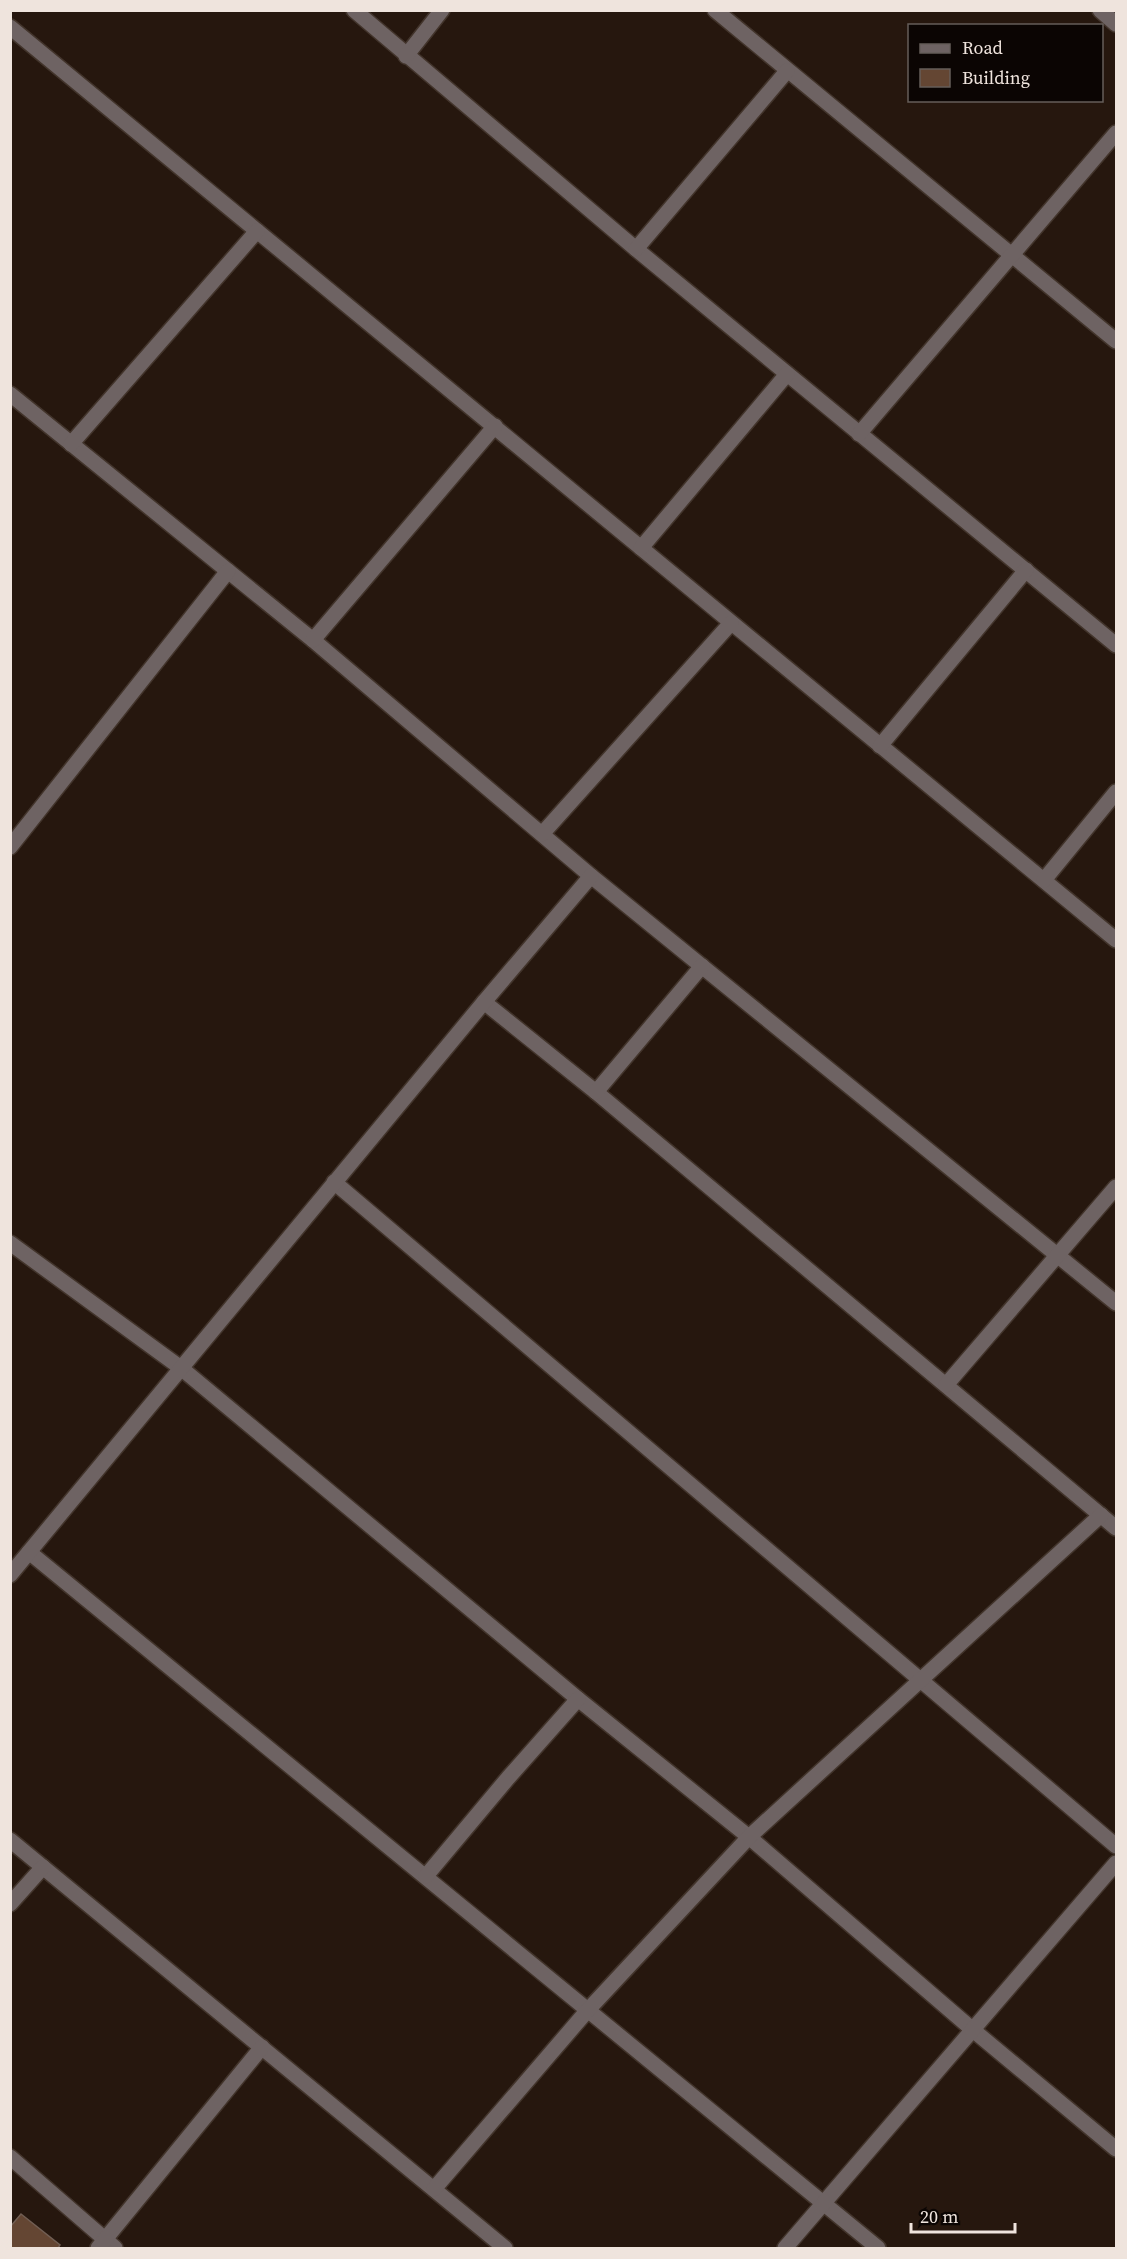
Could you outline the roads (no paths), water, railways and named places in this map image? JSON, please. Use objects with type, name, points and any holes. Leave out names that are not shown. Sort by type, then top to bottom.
[{"type":"street","points":[[354,10],[636,249],[1116,645]]},
{"type":"street","points":[[406,56],[442,10]]},
{"type":"street","points":[[715,10],[1116,341]]},
{"type":"street","points":[[1100,10],[1116,24]]},
{"type":"street","points":[[10,27],[1116,940]]},
{"type":"street","points":[[636,249],[787,71]]},
{"type":"street","points":[[859,434],[1116,133]]},
{"type":"street","points":[[70,444],[257,231]]},
{"type":"street","points":[[641,548],[787,374]]},
{"type":"street","points":[[10,393],[313,640],[591,876],[1116,1303]]},
{"type":"street","points":[[313,640],[495,426]]},
{"type":"street","points":[[880,746],[1026,570]]},
{"type":"street","points":[[10,847],[228,572]]},
{"type":"street","points":[[542,834],[731,623]]},
{"type":"street","points":[[1044,880],[1116,792]]},
{"type":"street","points":[[10,1575],[334,1182],[591,876]]},
{"type":"street","points":[[596,1092],[702,966]]},
{"type":"street","points":[[484,1002],[596,1092],[1116,1528]]},
{"type":"street","points":[[334,1182],[1116,1846]]},
{"type":"street","points":[[946,1385],[1116,1187]]},
{"type":"street","points":[[10,1243],[181,1368],[748,1837],[1116,2149]]},
{"type":"street","points":[[434,2189],[587,2011],[748,1837],[1101,1515]]},
{"type":"street","points":[[29,1552],[878,2248]]},
{"type":"street","points":[[426,1876],[507,1778],[578,1698]]},
{"type":"street","points":[[10,1840],[505,2248]]},
{"type":"street","points":[[785,2248],[1116,1863]]},
{"type":"street","points":[[10,1904],[43,1867]]},
{"type":"street","points":[[10,2157],[106,2246],[262,2047]]}]
